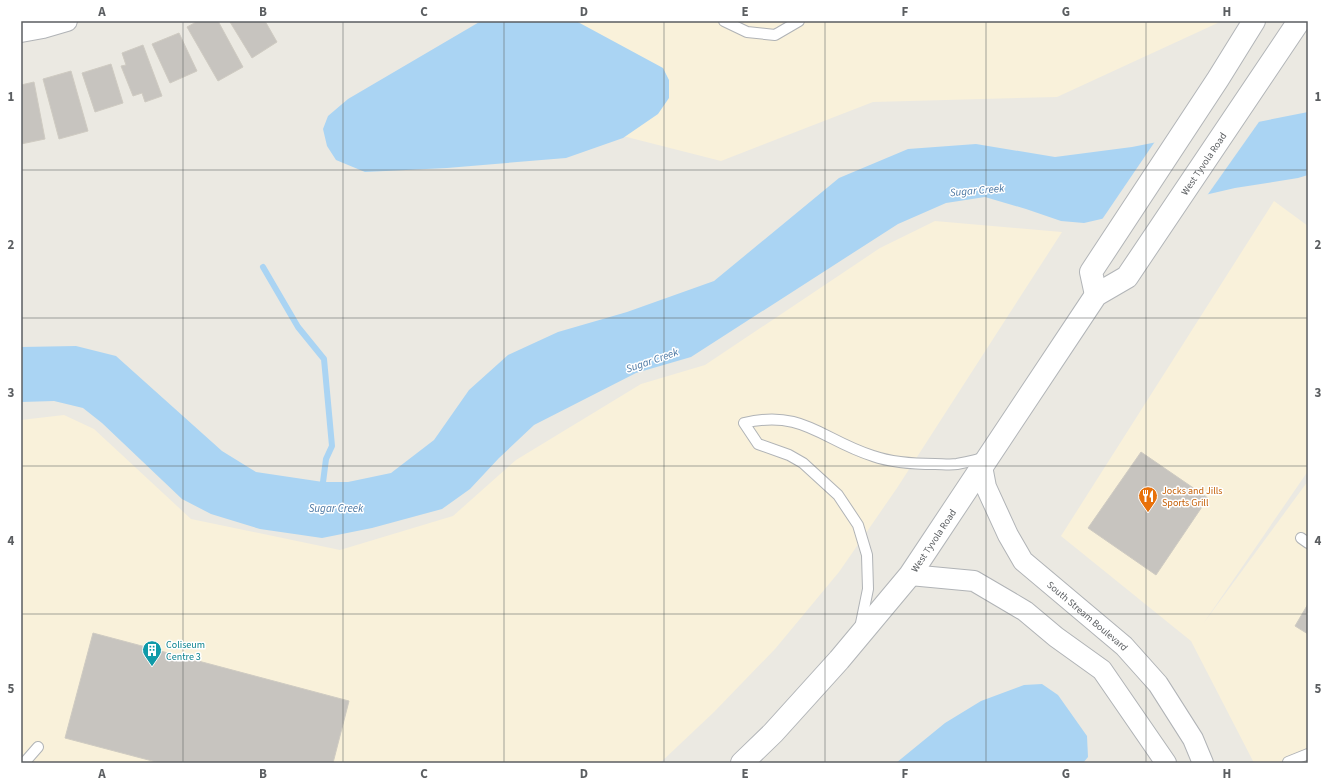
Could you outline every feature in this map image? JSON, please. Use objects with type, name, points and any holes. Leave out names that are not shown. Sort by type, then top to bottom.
[{"type":"main road","points":[[1096,295],[1092,272],[1218,79],[1254,21]]},
{"type":"main road","name":"West Tyvola Road","points":[[742,763],[773,733],[839,660],[910,575],[1096,295],[1127,277],[1299,21]]},
{"type":"street","points":[[21,32],[43,28],[66,21]]},
{"type":"street","name":"South Stream Boulevard","points":[[985,462],[986,487],[1008,535],[1023,561],[1129,651],[1158,684],[1193,739],[1203,763]]},
{"type":"street","points":[[910,575],[974,581],[1025,611],[1056,637],[1102,670],[1166,763]]},
{"type":"lane","points":[[724,21],[747,32],[776,34],[799,21]]},
{"type":"lane","points":[[858,636],[868,589],[867,555],[858,525],[838,495],[803,463],[790,455],[758,444],[744,423],[761,419],[793,421],[809,426],[871,456],[886,460],[911,464],[985,462]]},
{"type":"lane","points":[[24,763],[38,747]]},
{"type":"lane","points":[[1288,762],[1308,754]]},
{"type":"shaded area","points":[[528,21],[1222,21],[1057,97],[873,102],[721,161],[513,108]]},
{"type":"shaded area","points":[[1274,201],[1308,226],[1308,471],[1203,624],[1308,481],[1308,763],[1254,763],[1191,641],[1061,536]]},
{"type":"shaded area","points":[[935,221],[1062,232],[897,488],[839,572],[775,649],[714,712],[660,763],[21,763],[21,420],[64,415],[94,429],[191,519],[340,550],[453,516],[516,460],[641,384],[705,365],[880,248]]},
{"type":"water","points":[[481,21],[576,21],[663,68],[669,80],[669,98],[658,114],[623,138],[566,158],[447,168],[365,172],[336,160],[327,146],[323,129],[328,116],[348,99]]},
{"type":"water","name":"Sugar Creek","points":[[1308,112],[1308,175],[1298,178],[1235,188],[1084,223],[1061,221],[985,197],[946,203],[898,224],[691,357],[636,373],[534,425],[499,458],[470,489],[442,509],[372,528],[322,538],[260,529],[211,514],[182,499],[102,423],[83,408],[54,401],[21,402],[21,347],[76,346],[116,356],[222,451],[256,472],[323,482],[348,482],[391,473],[434,440],[469,390],[508,355],[558,332],[627,312],[714,281],[839,178],[908,149],[976,144],[1055,157],[1132,147]]},
{"type":"water","points":[[1042,684],[1058,695],[1087,736],[1088,757],[1083,763],[896,763],[945,723],[981,701],[1024,685]]},
{"type":"pier","points":[[1261,119],[1206,197],[1101,221],[1156,140]]},
{"type":"building","points":[[198,21],[218,21],[243,67],[218,81],[187,27]]},
{"type":"building","points":[[265,21],[277,42],[252,58],[230,22]]},
{"type":"building","points":[[179,33],[197,71],[170,83],[152,44]]},
{"type":"building","points":[[143,45],[162,96],[145,102],[142,93],[133,96],[121,66],[126,65],[122,53]]},
{"type":"building","points":[[111,64],[123,103],[95,112],[82,73]]},
{"type":"building","points":[[71,71],[88,131],[59,139],[43,79]]},
{"type":"building","points":[[34,82],[45,139],[21,144],[21,85]]},
{"type":"building","name":"Jocks and Jills Sports Grill","points":[[1141,452],[1208,498],[1156,575],[1088,528]]},
{"type":"building","points":[[1308,604],[1308,634],[1295,626]]},
{"type":"building","name":"Coliseum Centre 3","points":[[93,633],[349,701],[333,763],[160,763],[65,738]]},
{"type":"waterway","points":[[263,267],[298,327],[324,359],[332,446],[326,459],[322,490]]},
{"type":"place","name":"Jocks and Jills Sports Grill","points":[[1148,513]]},
{"type":"place","name":"Coliseum Centre 3","points":[[152,667]]}]
